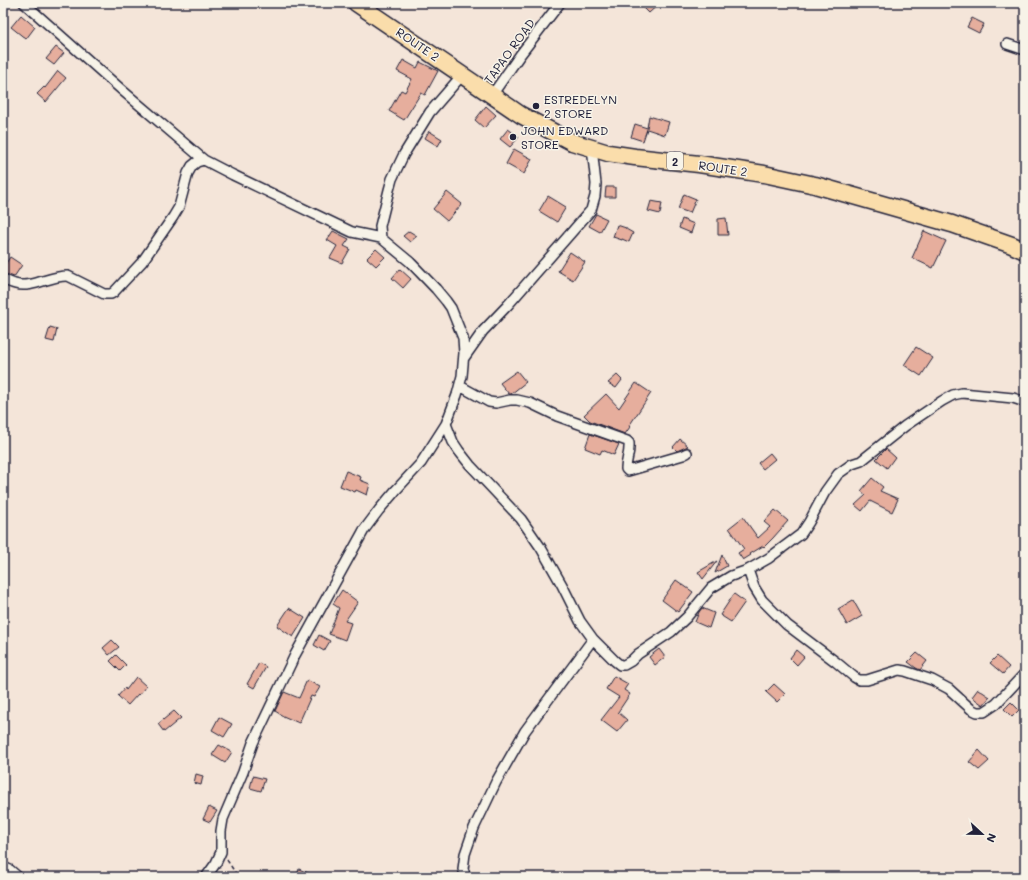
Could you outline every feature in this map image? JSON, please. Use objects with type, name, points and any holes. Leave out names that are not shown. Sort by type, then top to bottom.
[{"type":"highway","name":"ROUTE 2","points":[[356,3],[463,74],[521,115],[572,142],[608,153],[699,164],[764,174],[815,185],[952,224],[1025,251]]},
{"type":"street","points":[[24,3],[204,160],[352,232],[381,238],[410,262],[446,301],[458,323],[463,338],[464,358],[460,386],[458,395],[446,424],[421,463],[383,505],[364,530],[295,655],[253,743],[243,772],[223,819],[221,831],[221,852],[216,863],[206,877]]},
{"type":"street","name":"TAPAO ROAD","points":[[492,95],[538,32],[555,5]]},
{"type":"street","points":[[1007,44],[1025,50]]},
{"type":"street","points":[[381,238],[380,226],[392,179],[404,154],[430,112],[463,74]]},
{"type":"street","points":[[464,358],[483,331],[517,295],[590,210],[595,196],[596,184],[592,148]]},
{"type":"street","points":[[3,279],[14,284],[22,285],[68,276],[104,294],[111,294],[142,262],[174,217],[179,207],[188,173],[192,166],[197,162],[204,160]]},
{"type":"street","points":[[460,386],[490,402],[496,403],[517,400],[530,403],[557,416],[616,436],[629,442],[630,452],[626,464],[626,469],[628,471],[687,453]]},
{"type":"street","points":[[446,424],[453,442],[463,456],[521,519],[541,548],[580,621],[593,640],[620,665],[626,665],[638,654],[671,632],[687,617],[711,588],[731,576],[748,570],[769,558],[801,534],[810,522],[826,492],[838,474],[852,464],[861,461],[905,426],[942,401],[953,395],[962,393],[1013,398],[1025,402]]},
{"type":"street","points":[[748,570],[754,588],[762,600],[787,625],[858,680],[867,680],[899,670],[905,671],[932,680],[949,689],[977,712],[984,712],[996,704],[1025,673]]},
{"type":"street","points":[[466,877],[463,869],[465,854],[474,828],[496,782],[525,731],[593,640]]},
{"type":"street","points":[[3,867],[10,870],[18,877]]},
{"type":"path","points":[[221,852],[238,877]]},
{"type":"building","points":[[639,3],[660,3],[649,13]]},
{"type":"building","points":[[21,15],[35,27],[26,39],[11,27]]},
{"type":"building","points":[[972,18],[984,24],[979,33],[967,27]]},
{"type":"building","points":[[56,47],[64,53],[54,65],[46,59]]},
{"type":"building","points":[[403,60],[417,68],[420,62],[438,71],[425,95],[421,93],[404,120],[389,111],[401,90],[405,92],[412,79],[397,71]]},
{"type":"building","points":[[58,71],[66,78],[46,102],[37,94],[44,87],[45,88]]},
{"type":"building","points":[[486,106],[496,115],[484,128],[475,120]]},
{"type":"building","points":[[649,116],[669,122],[665,135],[647,129],[643,141],[631,137],[635,124],[647,128]]},
{"type":"building","points":[[508,129],[519,137],[510,147],[500,139]]},
{"type":"building","points":[[429,131],[442,139],[438,146],[425,138]]},
{"type":"building","points":[[514,149],[532,159],[524,174],[506,164]]},
{"type":"building","points":[[606,187],[615,187],[615,197],[605,197]]},
{"type":"building","points":[[447,192],[462,204],[447,221],[433,209]]},
{"type":"building","points":[[684,194],[696,199],[690,213],[678,209]]},
{"type":"building","points":[[548,196],[566,207],[557,222],[539,211]]},
{"type":"building","points":[[651,201],[662,203],[660,214],[648,211]]},
{"type":"building","points":[[596,214],[607,219],[600,232],[589,226]]},
{"type":"building","points":[[726,218],[728,235],[718,235],[718,219]]},
{"type":"building","points":[[682,219],[694,224],[691,233],[679,228]]},
{"type":"building","points":[[617,225],[626,228],[633,233],[629,242],[613,237]]},
{"type":"building","points":[[333,231],[349,239],[344,246],[350,249],[342,263],[330,258],[337,246],[327,240]]},
{"type":"building","points":[[409,231],[417,236],[410,242],[403,236]]},
{"type":"building","points":[[924,231],[946,241],[933,268],[912,258]]},
{"type":"building","points":[[376,249],[385,257],[376,266],[367,258]]},
{"type":"building","points":[[570,252],[585,262],[573,280],[558,271]]},
{"type":"building","points":[[10,257],[22,265],[14,277],[3,273],[3,268]]},
{"type":"building","points":[[400,269],[411,279],[403,288],[392,278]]},
{"type":"building","points":[[50,327],[57,329],[54,342],[46,340]]},
{"type":"building","points":[[916,347],[933,358],[921,376],[904,365]]},
{"type":"building","points":[[517,371],[526,382],[509,394],[500,383]]},
{"type":"building","points":[[617,375],[622,380],[616,388],[608,383]]},
{"type":"building","points":[[636,383],[651,393],[625,434],[590,421],[584,415],[606,394],[619,408]]},
{"type":"building","points":[[590,434],[619,444],[614,455],[602,450],[600,454],[585,448]]},
{"type":"building","points":[[680,439],[688,446],[677,451],[673,447]]},
{"type":"building","points":[[886,449],[895,457],[887,468],[876,459]]},
{"type":"building","points":[[770,453],[775,459],[763,469],[758,463]]},
{"type":"building","points":[[346,471],[361,477],[360,480],[370,484],[367,495],[356,490],[355,492],[340,486]]},
{"type":"building","points":[[872,478],[883,487],[880,491],[898,499],[892,512],[870,501],[862,511],[855,505],[866,495],[861,491]]},
{"type":"building","points":[[775,510],[788,521],[764,547],[763,546],[750,554],[751,555],[743,560],[738,553],[744,549],[729,528],[743,517],[758,538],[770,527],[764,522]]},
{"type":"building","points":[[722,555],[727,566],[715,573]]},
{"type":"building","points":[[717,561],[703,579],[698,572]]},
{"type":"building","points":[[676,580],[693,592],[678,612],[662,600]]},
{"type":"building","points":[[342,590],[358,602],[345,621],[351,623],[345,640],[329,634],[339,608],[333,604]]},
{"type":"building","points":[[734,594],[745,602],[731,622],[720,615]]},
{"type":"building","points":[[853,600],[862,616],[847,625],[838,609]]},
{"type":"building","points":[[289,608],[305,618],[293,637],[277,626]]},
{"type":"building","points":[[702,608],[714,613],[709,628],[695,622]]},
{"type":"building","points":[[319,635],[330,641],[324,651],[314,645]]},
{"type":"building","points":[[112,640],[119,647],[109,655],[103,648]]},
{"type":"building","points":[[659,649],[665,657],[655,665],[649,657]]},
{"type":"building","points":[[796,650],[804,657],[797,665],[790,658]]},
{"type":"building","points":[[917,653],[927,661],[920,670],[908,662]]},
{"type":"building","points":[[116,655],[126,665],[120,671],[110,661]]},
{"type":"building","points":[[997,656],[1009,667],[1003,674],[990,663]]},
{"type":"building","points":[[259,663],[266,667],[254,688],[247,684]]},
{"type":"building","points":[[614,676],[628,684],[624,690],[630,694],[618,712],[627,720],[617,732],[601,720],[619,697],[606,689]]},
{"type":"building","points":[[136,677],[146,686],[128,705],[118,696],[125,688],[126,690]]},
{"type":"building","points":[[307,680],[320,687],[314,697],[311,696],[299,723],[275,711],[284,692],[299,698]]},
{"type":"building","points":[[774,684],[785,694],[777,702],[766,692]]},
{"type":"building","points":[[978,689],[990,697],[983,705],[972,697]]},
{"type":"building","points":[[1011,702],[1019,710],[1012,717],[1004,709]]},
{"type":"building","points":[[174,711],[181,718],[164,732],[158,724]]},
{"type":"building","points":[[219,717],[232,724],[224,737],[212,730]]},
{"type":"building","points":[[219,745],[232,752],[225,763],[212,755]]},
{"type":"building","points":[[979,750],[989,761],[979,770],[969,762]]},
{"type":"building","points":[[196,774],[203,776],[201,785],[194,783]]},
{"type":"building","points":[[253,776],[265,779],[261,791],[250,788]]},
{"type":"building","points":[[209,807],[217,811],[210,822],[203,819]]},
{"type":"building","points":[[299,869],[317,877],[296,877]]},
{"type":"place","name":"ESTREDELYN 2 STORE","points":[[536,106]]},
{"type":"place","name":"JOHN EDWARD STORE","points":[[513,137]]}]
